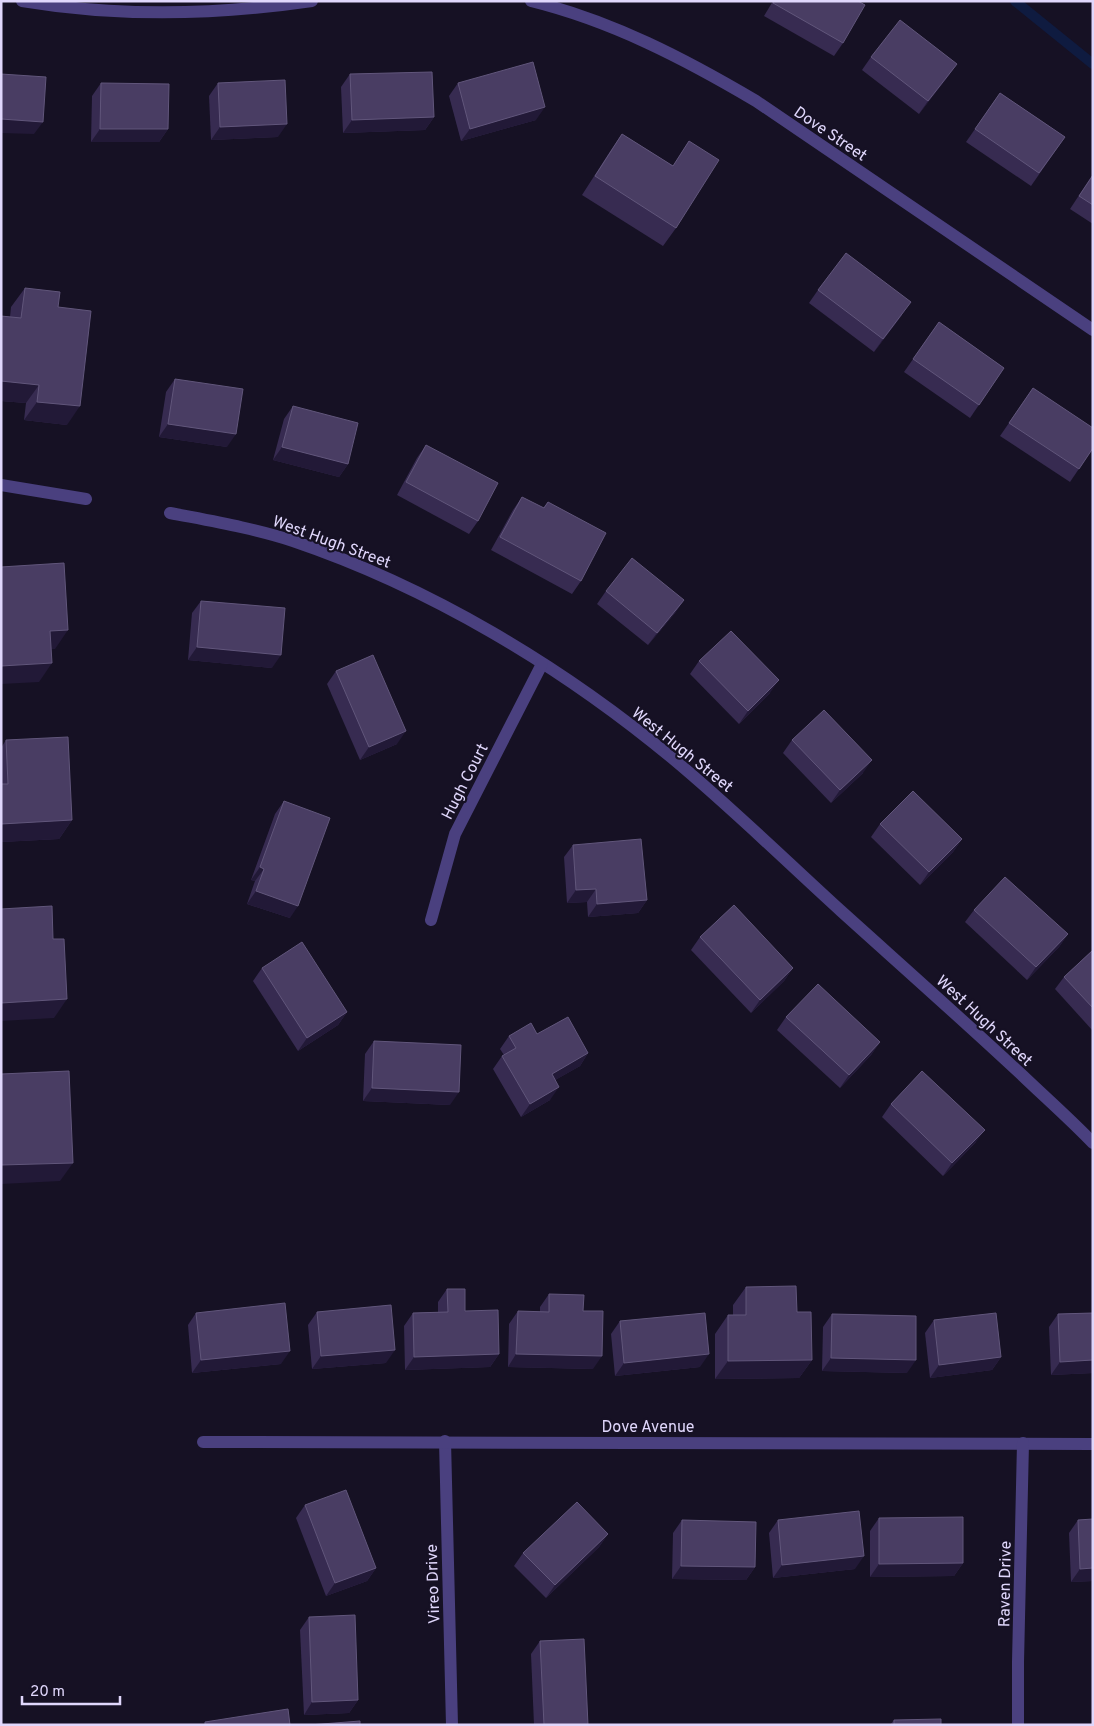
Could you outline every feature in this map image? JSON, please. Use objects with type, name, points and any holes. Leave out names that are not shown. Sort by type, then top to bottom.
[{"type":"street","points":[[22,1],[60,7],[123,12],[188,13],[312,1]]},
{"type":"street","name":"Dove Street","points":[[531,1],[578,14],[648,42],[703,70],[756,101],[1093,330]]},
{"type":"street","points":[[1,484],[86,499]]},
{"type":"street","name":"West Hugh Street","points":[[170,513],[230,524],[290,540],[348,561],[460,614],[590,696],[670,757],[736,813],[797,872],[974,1030],[1093,1144]]},
{"type":"street","name":"Hugh Court","points":[[431,920],[455,834],[542,664]]},
{"type":"street","name":"Dove Avenue","points":[[203,1442],[1093,1444]]},
{"type":"street","name":"Vireo Drive","points":[[445,1442],[452,1725]]},
{"type":"street","name":"Raven Drive","points":[[1018,1725],[1023,1443]]},
{"type":"building","points":[[774,1],[858,1],[865,5],[843,43],[773,3]]},
{"type":"building","points":[[900,20],[957,64],[928,101],[871,57]]},
{"type":"building","points":[[533,62],[545,107],[470,129],[458,83]]},
{"type":"building","points":[[432,72],[434,117],[352,120],[350,74]]},
{"type":"building","points":[[1,74],[46,77],[43,122],[1,119]]},
{"type":"building","points":[[285,80],[287,124],[220,127],[218,83]]},
{"type":"building","points":[[101,83],[169,84],[168,129],[100,129]]},
{"type":"building","points":[[1000,93],[1065,137],[1039,173],[975,129]]},
{"type":"building","points":[[622,134],[673,166],[689,141],[719,160],[676,228],[595,176]]},
{"type":"building","points":[[1093,175],[1093,205],[1079,196]]},
{"type":"building","points":[[846,253],[911,302],[883,339],[818,290]]},
{"type":"building","points":[[25,288],[60,292],[58,307],[91,311],[80,406],[37,402],[39,385],[1,381],[1,316],[21,318]]},
{"type":"building","points":[[939,322],[1004,368],[979,405],[913,359]]},
{"type":"building","points":[[175,379],[243,389],[236,434],[168,424]]},
{"type":"building","points":[[1033,388],[1093,428],[1093,448],[1079,469],[1009,423]]},
{"type":"building","points":[[293,406],[358,423],[348,464],[282,447]]},
{"type":"building","points":[[426,445],[498,483],[478,521],[406,482]]},
{"type":"building","points":[[522,497],[544,508],[548,502],[606,533],[581,581],[500,537]]},
{"type":"building","points":[[632,558],[684,600],[657,633],[606,591]]},
{"type":"building","points":[[64,563],[68,630],[50,631],[52,663],[1,666],[1,567]]},
{"type":"building","points":[[201,601],[285,608],[281,655],[197,647]]},
{"type":"building","points":[[731,631],[779,680],[748,711],[699,661]]},
{"type":"building","points":[[373,655],[406,731],[369,747],[336,671]]},
{"type":"building","points":[[824,710],[872,760],[840,790],[792,740]]},
{"type":"building","points":[[68,737],[72,820],[1,824],[1,784],[8,784],[6,740]]},
{"type":"building","points":[[913,791],[962,839],[929,872],[880,824]]},
{"type":"building","points":[[284,801],[330,818],[298,906],[256,891],[264,869],[260,867]]},
{"type":"building","points":[[641,839],[647,900],[597,904],[596,889],[576,890],[573,845]]},
{"type":"building","points":[[1005,877],[1068,934],[1036,967],[974,910]]},
{"type":"building","points":[[734,905],[793,968],[760,1000],[700,937]]},
{"type":"building","points":[[52,906],[53,939],[64,939],[67,999],[1,1003],[1,909]]},
{"type":"building","points":[[302,942],[347,1012],[307,1038],[262,968]]},
{"type":"building","points":[[1093,950],[1093,1008],[1064,977]]},
{"type":"building","points":[[818,984],[880,1042],[849,1075],[786,1017]]},
{"type":"building","points":[[568,1017],[588,1053],[552,1074],[559,1087],[530,1104],[502,1056],[516,1048],[509,1036],[531,1023],[537,1034]]},
{"type":"building","points":[[374,1041],[461,1045],[459,1092],[372,1088]]},
{"type":"building","points":[[69,1071],[73,1163],[1,1165],[1,1074]]},
{"type":"building","points":[[922,1071],[985,1130],[952,1163],[891,1104]]},
{"type":"building","points":[[796,1286],[797,1312],[811,1312],[812,1360],[728,1361],[728,1315],[746,1315],[746,1287]]},
{"type":"building","points":[[447,1289],[465,1289],[465,1311],[498,1310],[499,1354],[414,1357],[413,1313],[448,1312]]},
{"type":"building","points":[[549,1294],[584,1295],[583,1311],[603,1311],[602,1356],[516,1354],[518,1311],[549,1312]]},
{"type":"building","points":[[285,1303],[290,1351],[201,1360],[196,1313]]},
{"type":"building","points":[[391,1305],[395,1350],[321,1356],[317,1312]]},
{"type":"building","points":[[705,1313],[709,1354],[624,1363],[620,1321]]},
{"type":"building","points":[[996,1313],[1001,1357],[939,1365],[934,1320]]},
{"type":"building","points":[[1093,1313],[1093,1360],[1060,1362],[1058,1314]]},
{"type":"building","points":[[832,1314],[916,1316],[916,1360],[831,1358]]},
{"type":"building","points":[[346,1490],[376,1568],[335,1583],[305,1505]]},
{"type":"building","points":[[577,1502],[608,1534],[555,1585],[523,1553]]},
{"type":"building","points":[[859,1511],[864,1556],[782,1565],[778,1520]]},
{"type":"building","points":[[963,1517],[963,1563],[879,1564],[879,1518]]},
{"type":"building","points":[[1093,1519],[1093,1568],[1080,1569],[1078,1520]]},
{"type":"building","points":[[682,1520],[756,1522],[755,1567],[681,1566]]},
{"type":"building","points":[[355,1615],[358,1700],[312,1702],[309,1617]]},
{"type":"building","points":[[584,1639],[588,1725],[544,1725],[540,1641]]},
{"type":"building","points":[[288,1709],[290,1725],[205,1725],[205,1722]]},
{"type":"building","points":[[941,1719],[941,1725],[894,1725],[894,1720]]},
{"type":"building","points":[[360,1721],[360,1725],[309,1725]]},
{"type":"waterway","points":[[1015,1],[1093,64]]}]
